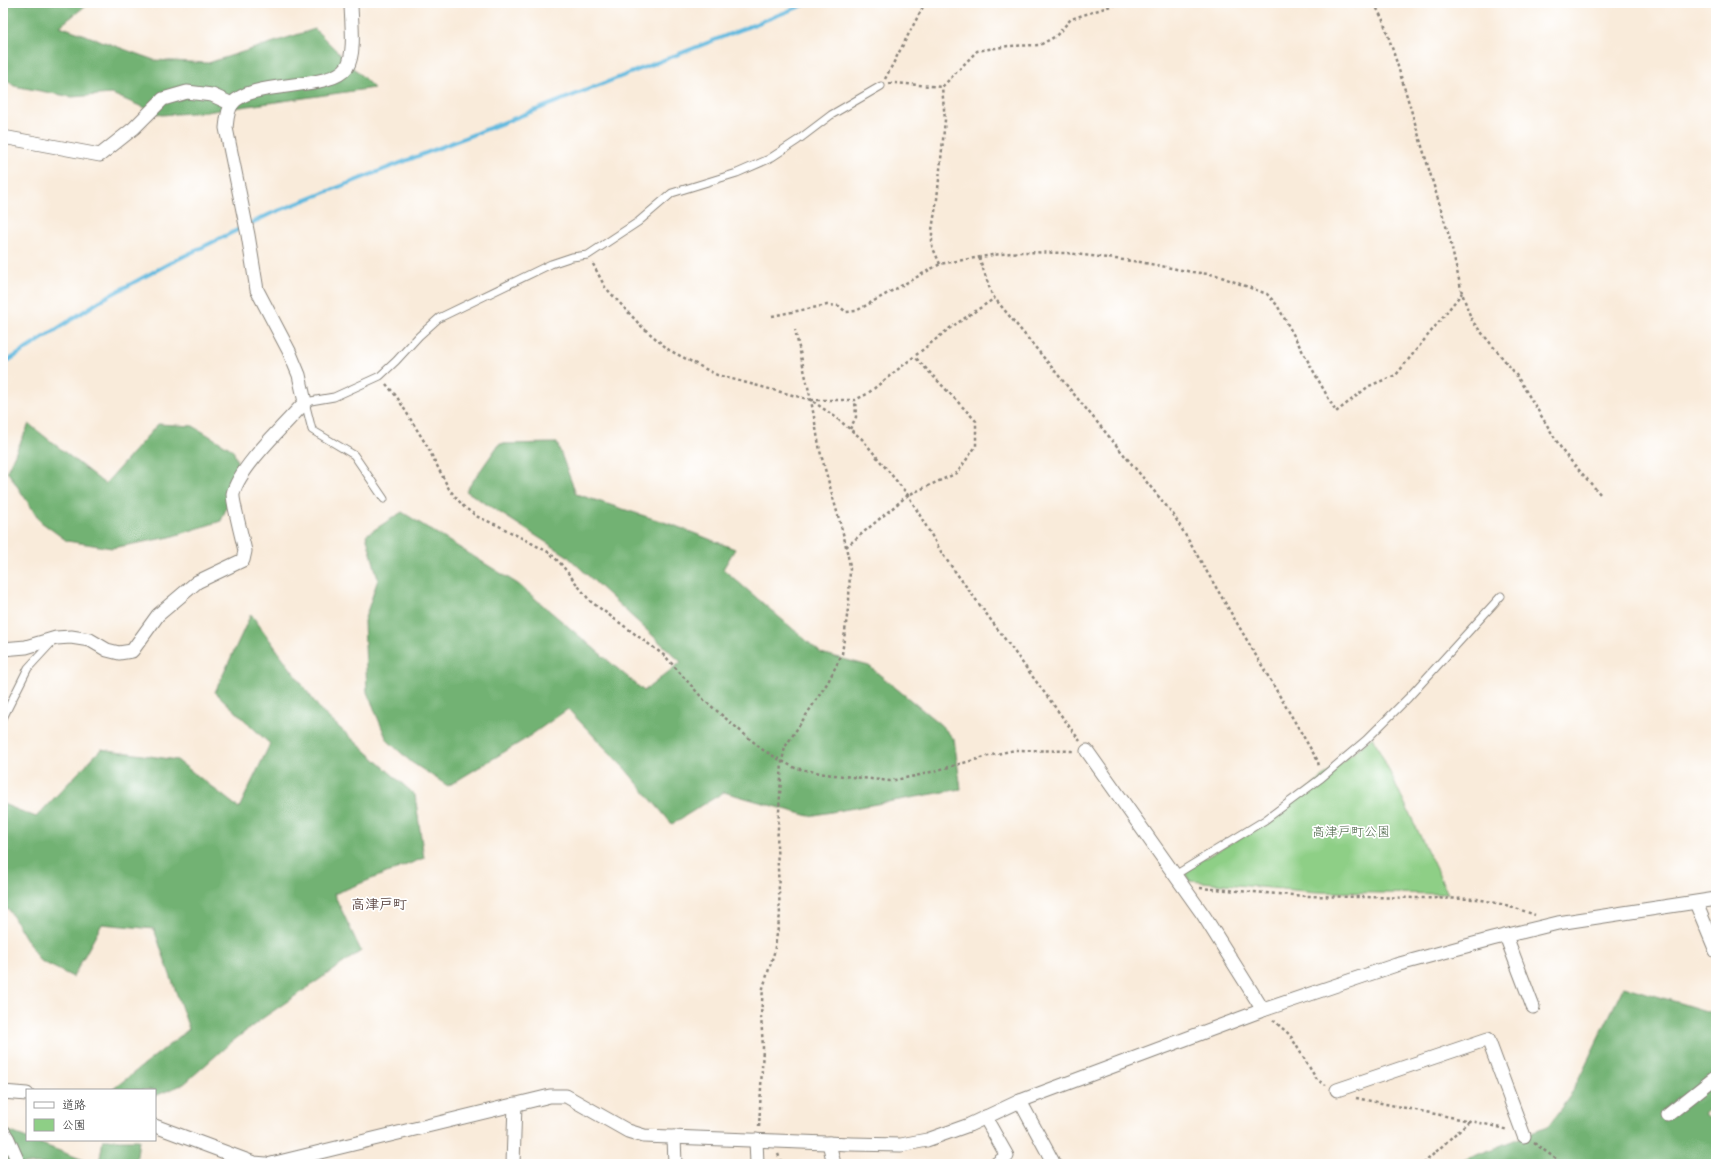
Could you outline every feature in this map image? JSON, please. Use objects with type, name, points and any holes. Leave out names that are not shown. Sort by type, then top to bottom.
[{"type":"street","points":[[3,649],[26,647],[56,638],[71,637],[90,640],[107,650],[119,653],[132,651],[158,615],[197,582],[243,560],[245,551],[232,495],[239,480],[260,451],[305,402],[299,375],[289,351],[257,290],[248,235],[226,128],[227,115],[232,104],[241,97],[257,92],[326,80],[340,74],[346,67],[350,58],[352,45],[351,3]]},
{"type":"street","points":[[3,137],[100,155],[134,128],[163,99],[187,92],[212,95],[232,104]]},
{"type":"street","points":[[1087,751],[1204,916],[1263,1010]]},
{"type":"street","points":[[271,1164],[550,1096],[566,1096],[628,1131],[644,1136],[829,1144],[901,1145],[927,1140],[985,1117],[1020,1100],[1263,1010],[1396,965],[1558,923],[1716,899]]},
{"type":"street","points":[[1696,903],[1716,950]]},
{"type":"street","points":[[1506,936],[1533,1007]]},
{"type":"street","points":[[1337,1090],[1488,1039],[1524,1136]]},
{"type":"street","points":[[1668,1115],[1714,1083]]},
{"type":"street","points":[[3,1092],[26,1094]]},
{"type":"street","points":[[1020,1100],[1054,1164]]},
{"type":"street","points":[[513,1164],[515,1104]]},
{"type":"street","points":[[985,1117],[1007,1156],[996,1164]]},
{"type":"street","points":[[156,1126],[254,1163],[266,1164]]},
{"type":"street","points":[[3,1131],[19,1164]]},
{"type":"street","points":[[674,1137],[675,1164]]},
{"type":"street","points":[[756,1140],[757,1164]]},
{"type":"street","points":[[829,1144],[834,1164]]},
{"type":"lane","points":[[384,499],[354,455],[312,430],[305,402],[334,397],[380,376],[396,362],[419,336],[439,318],[551,264],[572,257],[588,255],[638,222],[672,193],[737,173],[768,159],[798,140],[831,115],[881,86]]},
{"type":"lane","points":[[1175,874],[1265,820],[1320,779],[1366,740],[1408,698],[1501,596]]},
{"type":"lane","points":[[3,718],[28,668],[56,638]]},
{"type":"path","points":[[881,86],[925,3]]},
{"type":"path","points":[[940,264],[932,246],[932,230],[938,199],[945,120],[942,87],[977,51],[1008,46],[1040,45],[1056,36],[1071,19],[1120,3]]},
{"type":"path","points":[[1374,3],[1383,20],[1394,54],[1447,228],[1462,293],[1472,321],[1515,373],[1564,453],[1601,495]]},
{"type":"path","points":[[881,86],[894,83],[942,87]]},
{"type":"path","points":[[772,316],[827,305],[839,306],[846,312],[856,312],[940,264],[979,257],[1021,252],[1068,253],[1140,262],[1216,275],[1267,294],[1278,305],[1336,412],[1369,386],[1396,375],[1462,293]]},
{"type":"path","points":[[588,255],[605,287],[640,325],[669,350],[717,375],[811,400],[855,400],[876,389],[950,328],[995,298]]},
{"type":"path","points":[[979,257],[995,298],[1173,514],[1318,760],[1320,779]]},
{"type":"path","points":[[756,1140],[759,1130],[763,1048],[761,1016],[763,988],[774,953],[780,915],[777,845],[782,761],[785,747],[828,682],[842,654],[849,601],[850,566],[820,451],[811,400],[795,330]]},
{"type":"path","points":[[846,548],[908,495],[956,473],[976,446],[976,421],[915,357]]},
{"type":"path","points":[[380,376],[397,397],[427,446],[449,489],[464,507],[478,517],[499,526],[550,553],[590,601],[665,656],[704,700],[764,750],[795,768],[825,774],[890,781],[920,776],[992,755],[1016,750],[1087,751]]},
{"type":"path","points":[[811,400],[834,416],[862,439],[908,495],[943,555],[1087,751]]},
{"type":"path","points":[[850,429],[856,417],[855,400]]},
{"type":"path","points":[[1184,887],[1305,896],[1477,899],[1510,906],[1538,916]]},
{"type":"path","points":[[1263,1010],[1290,1035],[1317,1080],[1345,1095],[1485,1124],[1524,1136],[1563,1164]]},
{"type":"path","points":[[1424,1164],[1469,1121]]},
{"type":"green space","points":[[3,3],[89,3],[60,26],[154,60],[208,63],[315,29],[374,88],[206,112],[161,115],[112,94],[72,97],[14,86],[3,77]]},
{"type":"green space","points":[[29,424],[105,484],[158,424],[193,426],[233,450],[241,473],[221,521],[170,537],[112,548],[67,541],[41,522],[7,471]]},
{"type":"green space","points":[[557,443],[576,494],[673,525],[735,549],[723,569],[821,653],[869,666],[941,725],[954,739],[961,789],[809,816],[724,792],[672,824],[626,770],[568,709],[524,740],[448,786],[411,762],[387,740],[367,692],[364,621],[378,579],[366,535],[402,512],[518,584],[644,691],[681,662],[566,555],[466,491],[499,444]]},
{"type":"green space","points":[[251,614],[322,712],[415,795],[424,858],[334,894],[361,951],[263,1018],[229,1044],[184,1084],[156,1096],[156,1089],[113,1089],[189,1029],[154,929],[102,924],[73,977],[39,960],[9,910],[3,908],[3,804],[36,817],[101,749],[177,760],[239,808],[270,744],[215,692]]},
{"type":"green space","name":"高津戸町公園","points":[[1373,737],[1448,894],[1317,892],[1190,881],[1184,870],[1266,823]]},
{"type":"green space","points":[[1624,986],[1716,1014],[1716,1098],[1704,1115],[1716,1122],[1716,1164],[1454,1164],[1547,1127],[1570,1096]]},
{"type":"green space","points":[[3,1129],[26,1138],[26,1141],[34,1141],[94,1164],[3,1164]]},
{"type":"green space","points":[[103,1141],[139,1141],[136,1163],[139,1164],[99,1164]]},
{"type":"waterway","points":[[3,364],[103,299],[170,263],[270,214],[809,3]]},
{"type":"district","name":"高津戸町","points":[[379,904]]}]
